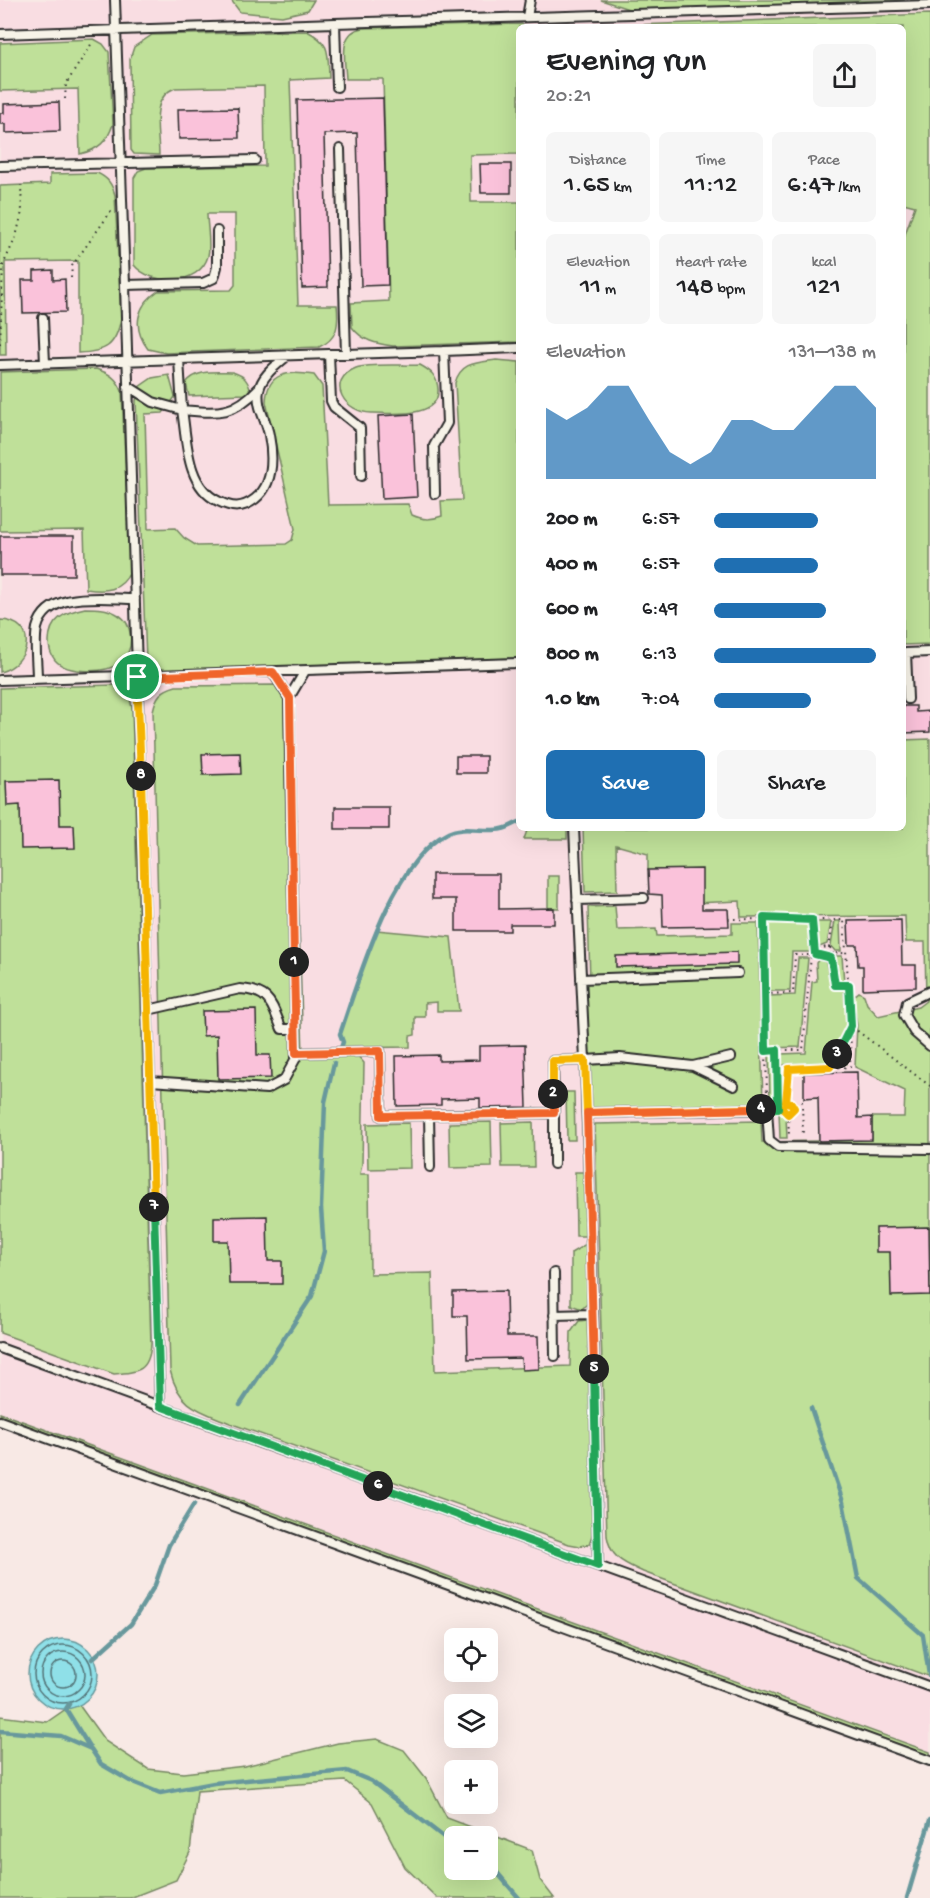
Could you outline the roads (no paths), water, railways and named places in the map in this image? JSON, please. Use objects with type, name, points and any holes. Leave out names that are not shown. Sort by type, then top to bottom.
[{"type":"lane","points":[[115,0],[160,1406]]},
{"type":"lane","points":[[528,17],[530,0]]},
{"type":"lane","points":[[0,34],[930,5]]},
{"type":"lane","points":[[550,16],[550,24]]},
{"type":"lane","points":[[335,23],[337,87]]},
{"type":"lane","points":[[340,149],[346,354]]},
{"type":"lane","points":[[0,166],[255,160]]},
{"type":"lane","points":[[125,285],[203,283],[214,278],[217,267],[217,231]]},
{"type":"lane","points":[[43,318],[45,363]]},
{"type":"lane","points":[[0,365],[516,348]]},
{"type":"lane","points":[[435,494],[434,446],[447,423],[444,351]]},
{"type":"lane","points":[[329,354],[331,401],[334,407],[360,428],[361,476]]},
{"type":"lane","points":[[128,386],[153,402],[182,410],[220,414],[245,403],[259,388],[268,372],[288,356]]},
{"type":"lane","points":[[179,359],[182,410],[193,474],[208,496],[230,507],[246,506],[262,493],[272,471],[269,434],[259,407],[259,388]]},
{"type":"lane","points":[[37,679],[37,630],[42,616],[50,607],[82,599],[135,599]]},
{"type":"lane","points":[[906,653],[930,652]]},
{"type":"lane","points":[[0,680],[516,663]]},
{"type":"lane","points":[[150,1081],[267,1089],[284,1080],[296,1058],[290,698],[305,671]]},
{"type":"lane","points":[[273,672],[290,698]]},
{"type":"lane","points":[[906,676],[908,699]]},
{"type":"lane","points":[[574,831],[587,1113],[598,1566]]},
{"type":"lane","points":[[577,900],[644,898]]},
{"type":"lane","points":[[581,979],[738,973]]},
{"type":"lane","points":[[148,1010],[240,989],[254,990],[268,997],[282,1029],[295,1029]]},
{"type":"lane","points":[[930,991],[907,1002],[904,1015],[914,1032],[930,1046]]},
{"type":"lane","points":[[296,1053],[380,1051],[381,1116],[554,1113]]},
{"type":"lane","points":[[554,1164],[553,1061],[620,1058],[693,1066],[731,1057]]},
{"type":"lane","points":[[693,1066],[734,1086]]},
{"type":"lane","points":[[587,1113],[767,1109],[769,1140],[778,1147],[930,1149]]},
{"type":"lane","points":[[429,1115],[430,1167]]},
{"type":"lane","points":[[554,1273],[555,1356]]},
{"type":"lane","points":[[554,1315],[593,1314]]},
{"type":"lane","points":[[0,1348],[930,1687]]},
{"type":"lane","points":[[0,1421],[930,1761]]},
{"type":"water","points":[[70,1639],[83,1645],[92,1654],[96,1660],[98,1674],[96,1688],[88,1699],[77,1707],[56,1709],[38,1699],[30,1688],[28,1667],[38,1649],[49,1641]]},
{"type":"waterway","points":[[341,1048],[343,1042],[340,1034],[368,953],[394,894],[410,868],[428,847],[448,833],[461,830],[496,830],[516,823]]},
{"type":"waterway","points":[[240,1405],[312,1296],[324,1251],[321,1208],[325,1102],[334,1063]]},
{"type":"waterway","points":[[811,1408],[843,1502],[858,1578],[923,1635],[929,1675]]},
{"type":"waterway","points":[[92,1659],[131,1624],[155,1585],[169,1545],[194,1504]]},
{"type":"waterway","points":[[69,1704],[66,1709],[90,1748]]},
{"type":"waterway","points":[[0,1731],[61,1736],[91,1749],[101,1764],[130,1781],[160,1793],[214,1783],[347,1771],[371,1781],[444,1837]]},
{"type":"waterway","points":[[907,1898],[930,1820]]},
{"type":"waterway","points":[[498,1874],[519,1898]]}]
